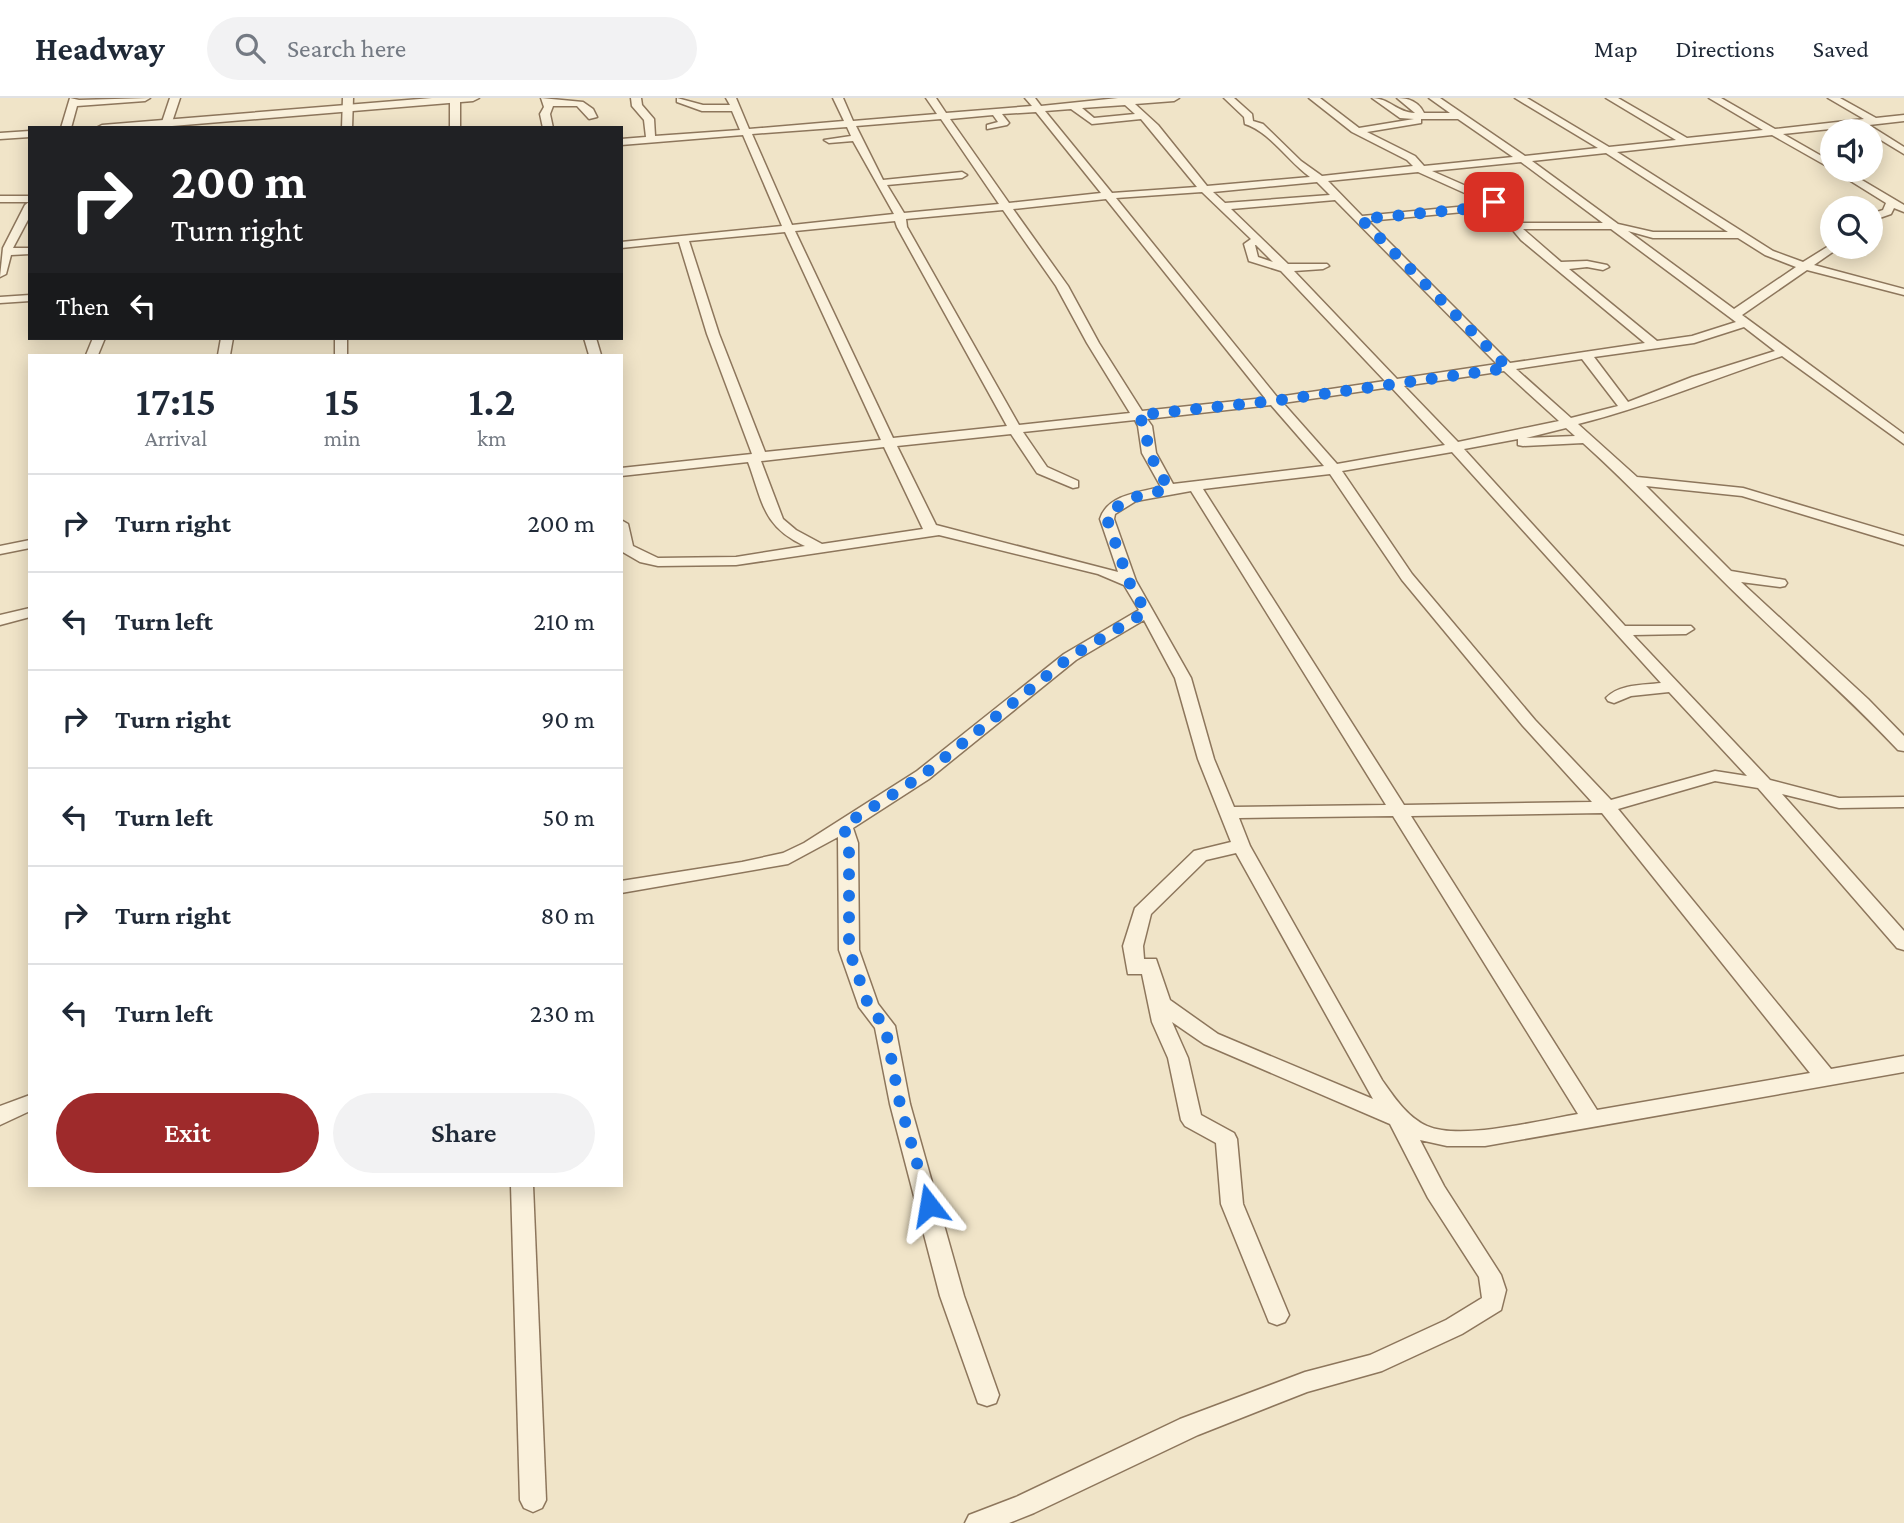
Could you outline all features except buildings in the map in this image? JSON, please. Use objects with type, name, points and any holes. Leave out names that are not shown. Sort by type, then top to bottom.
[{"type":"street","points":[[67,126],[74,100],[145,98]]},
{"type":"street","points":[[166,125],[174,98]]},
{"type":"street","points":[[145,126],[348,103],[472,98]]},
{"type":"street","points":[[636,98],[637,106],[649,120],[651,140]]},
{"type":"street","points":[[838,98],[900,216],[902,227],[1015,428],[1042,470],[1073,484]]},
{"type":"street","points":[[931,98],[947,117],[1062,286],[1093,343],[1145,426],[1149,453],[1169,489]]},
{"type":"street","points":[[1030,98],[1273,401],[1334,469],[1407,577],[1529,723],[1607,807],[1826,1078]]},
{"type":"street","points":[[623,142],[996,113],[1125,99],[1174,98]]},
{"type":"street","points":[[1229,98],[1248,116],[1248,122],[1260,125],[1297,163],[1320,178],[1508,368],[1633,481],[1726,575],[1862,702],[1904,746]]},
{"type":"street","points":[[1314,98],[1357,131],[1411,158],[1420,167],[1417,168]]},
{"type":"street","points":[[1377,98],[1404,116],[1460,116]]},
{"type":"street","points":[[1402,98],[1417,108],[1420,115]]},
{"type":"street","points":[[1434,98],[1523,159],[1904,440]]},
{"type":"street","points":[[1520,98],[1608,150],[1769,253],[1803,266],[1904,292]]},
{"type":"street","points":[[1611,98],[1685,141]]},
{"type":"street","points":[[1714,98],[1820,159]]},
{"type":"street","points":[[1833,98],[1870,119]]},
{"type":"street","points":[[455,99],[455,126]]},
{"type":"street","points":[[1125,99],[1143,116],[1204,189],[1258,240],[1454,446],[1620,631],[1764,784],[1904,943]]},
{"type":"street","points":[[680,100],[702,108],[733,103],[828,318],[926,521],[936,531]]},
{"type":"street","points":[[548,126],[545,114],[547,101],[584,105],[592,117]]},
{"type":"street","points":[[347,126],[348,103]]},
{"type":"street","points":[[1073,106],[1092,121],[1143,116]]},
{"type":"street","points":[[990,127],[1004,123],[996,113]]},
{"type":"street","points":[[1357,131],[1383,129],[1435,116]]},
{"type":"street","points":[[1883,119],[1904,118]]},
{"type":"street","points":[[623,245],[1107,196],[1523,159],[1820,127]]},
{"type":"street","points":[[0,136],[28,134]]},
{"type":"street","points":[[829,140],[858,138]]},
{"type":"street","points":[[1883,138],[1904,151]]},
{"type":"street","points":[[1417,168],[1484,196],[1557,266],[1655,345]]},
{"type":"street","points":[[881,183],[962,175]]},
{"type":"street","points":[[1858,182],[1904,209]]},
{"type":"street","points":[[1224,206],[1339,197]]},
{"type":"street","points":[[0,199],[28,199]]},
{"type":"street","points":[[1883,214],[1887,212],[1892,202]]},
{"type":"street","points":[[1361,219],[1497,206]]},
{"type":"street","points":[[0,274],[7,252],[28,209]]},
{"type":"street","points":[[1513,226],[1612,225],[1653,234],[1738,235]]},
{"type":"street","points":[[684,239],[713,334],[756,457],[767,507],[781,527],[822,549]]},
{"type":"street","points":[[7,252],[28,251]]},
{"type":"street","points":[[623,472],[1273,401],[1508,368],[1707,336],[1740,319],[1803,266],[1820,255]]},
{"type":"street","points":[[1557,266],[1587,264],[1603,267]]},
{"type":"street","points":[[1283,267],[1323,266]]},
{"type":"street","points":[[0,300],[28,298]]},
{"type":"street","points":[[978,1523],[1025,1505],[1189,1427],[1306,1382],[1374,1364],[1454,1327],[1493,1303],[1494,1290],[1490,1275],[1442,1202],[1398,1118],[1375,1085],[1241,846],[1206,759],[1183,678],[1129,582],[1107,519],[1109,512],[1131,498],[1169,489],[1334,469],[1567,423],[1625,407],[1783,352]]},
{"type":"street","points":[[1585,355],[1601,372],[1625,407]]},
{"type":"street","points":[[1488,439],[1522,442],[1586,439]]},
{"type":"street","points":[[1633,481],[1743,492],[1904,541]]},
{"type":"street","points":[[1194,485],[1592,1119]]},
{"type":"street","points":[[623,545],[635,554],[658,562],[736,561],[936,531],[976,538],[1103,571],[1129,582]]},
{"type":"street","points":[[0,550],[28,544]]},
{"type":"street","points":[[1726,575],[1780,583]]},
{"type":"street","points":[[623,887],[788,858],[923,775],[1070,657],[1146,612]]},
{"type":"street","points":[[0,620],[28,613]]},
{"type":"street","points":[[1620,631],[1686,629]]},
{"type":"street","points":[[1614,698],[1629,692],[1673,687]]},
{"type":"street","points":[[1227,813],[1607,807],[1715,776],[1764,784],[1839,803],[1904,802]]},
{"type":"street","points":[[843,826],[849,843],[849,950],[869,1007],[885,1026],[900,1104],[951,1296],[987,1395]]},
{"type":"street","points":[[1149,964],[1135,969],[1133,946],[1142,912],[1200,855],[1241,846]]},
{"type":"street","points":[[1149,964],[1161,1004],[1211,1039],[1398,1118],[1424,1134],[1446,1140],[1485,1138],[1904,1064]]},
{"type":"street","points":[[1149,964],[1162,1022],[1178,1058],[1192,1120],[1226,1139],[1232,1204],[1277,1315]]},
{"type":"street","points":[[0,1117],[9,1110],[28,1104]]},
{"type":"street","points":[[522,1187],[533,1500]]},
{"type":"route","points":[[929,1205],[900,1104],[885,1026],[869,1007],[849,950],[849,843],[843,826],[923,775],[1070,657],[1146,612],[1129,582],[1107,519],[1109,512],[1131,498],[1169,489],[1149,453],[1145,426],[1138,415],[1273,401],[1508,368],[1361,219],[1497,206],[1494,202]]}]
